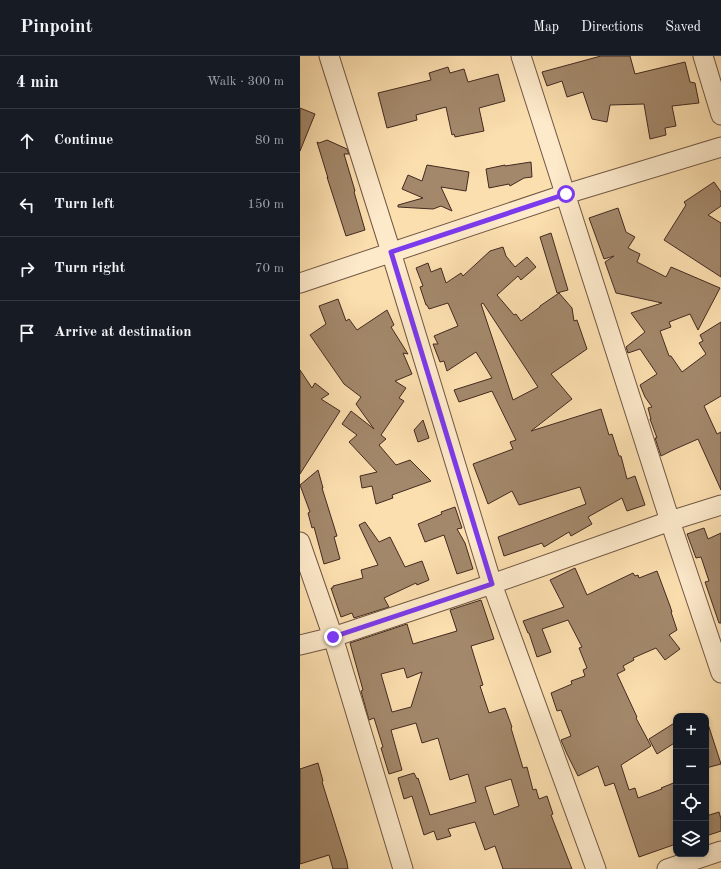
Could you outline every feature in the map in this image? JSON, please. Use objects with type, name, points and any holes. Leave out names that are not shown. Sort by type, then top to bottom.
[{"type":"street","points":[[329,56],[391,252],[492,584],[596,869]]},
{"type":"street","points":[[521,56],[670,521],[721,673]]},
{"type":"street","points":[[703,56],[721,115]]},
{"type":"street","points":[[300,283],[566,194],[721,148]]},
{"type":"street","points":[[300,645],[333,637],[492,584],[670,521],[721,505]]},
{"type":"street","points":[[300,542],[333,637],[403,869]]},
{"type":"street","points":[[667,869],[721,851]]},
{"type":"building","points":[[601,56],[630,56],[635,74],[685,62],[690,82],[695,83],[699,103],[672,106],[676,126],[665,128],[666,135],[650,139],[644,104],[610,105],[607,122],[592,119],[583,92],[567,97],[562,81],[547,86],[542,72]]},
{"type":"building","points":[[448,67],[450,73],[464,69],[468,82],[498,74],[505,101],[479,108],[484,131],[455,137],[454,134],[452,135],[446,107],[416,115],[417,120],[387,128],[378,93],[431,80],[429,73]]},
{"type":"building","points":[[300,108],[315,114],[300,151]]},
{"type":"building","points":[[327,140],[347,149],[349,154],[344,154],[365,230],[346,236],[317,142],[319,143]]},
{"type":"building","points":[[531,162],[532,177],[524,178],[510,186],[509,184],[489,188],[486,169]]},
{"type":"building","points":[[427,165],[469,172],[466,191],[441,187],[452,211],[441,206],[433,209],[398,207],[398,205],[423,198],[402,189],[408,175],[422,181]]},
{"type":"building","points":[[714,182],[721,192],[721,206],[708,215],[721,223],[721,277],[664,240],[686,205],[684,202]]},
{"type":"building","points":[[618,208],[626,232],[635,237],[628,248],[640,254],[637,262],[666,277],[671,267],[720,288],[698,330],[690,314],[669,322],[671,327],[660,331],[669,356],[671,356],[682,372],[706,354],[699,343],[703,341],[700,335],[721,322],[721,396],[704,406],[717,434],[721,432],[721,490],[698,439],[661,456],[655,438],[657,438],[650,419],[648,408],[652,407],[645,397],[640,385],[657,374],[640,349],[628,353],[626,347],[645,332],[631,313],[662,303],[616,293],[605,262],[614,256],[604,259],[589,218]]},
{"type":"building","points":[[551,233],[568,290],[557,293],[540,237]]},
{"type":"building","points":[[503,247],[506,256],[515,267],[527,257],[536,267],[521,280],[518,276],[497,295],[514,315],[516,314],[521,321],[559,293],[572,308],[574,321],[577,320],[587,349],[551,374],[572,399],[531,431],[601,409],[609,435],[612,434],[619,456],[621,456],[627,479],[635,476],[645,505],[627,511],[622,498],[588,517],[592,524],[571,536],[569,532],[544,547],[542,543],[504,556],[498,537],[586,504],[580,487],[519,505],[512,491],[488,504],[473,464],[513,449],[510,442],[516,440],[492,391],[459,402],[454,390],[492,378],[476,352],[447,371],[444,361],[440,362],[433,344],[438,344],[434,336],[458,326],[448,303],[429,309],[426,305],[420,287],[423,286],[416,268],[428,263],[431,272],[441,268],[446,283],[461,273],[463,276],[490,251]],"holes":[[[483,303],[538,387],[513,400],[481,304]]]},
{"type":"building","points":[[338,299],[346,321],[349,319],[357,330],[387,310],[394,325],[391,327],[408,354],[403,353],[412,374],[395,381],[406,388],[399,398],[404,401],[381,435],[386,439],[379,445],[396,465],[410,460],[431,481],[392,495],[393,498],[376,504],[372,486],[362,488],[360,476],[377,472],[349,442],[357,435],[342,424],[351,411],[374,429],[356,404],[361,397],[344,384],[310,335],[326,324],[319,306]]},
{"type":"building","points":[[300,370],[312,388],[315,383],[329,394],[321,399],[340,411],[300,474]]},
{"type":"building","points":[[423,420],[429,438],[418,442],[414,430]]},
{"type":"building","points":[[318,470],[337,536],[334,537],[340,559],[324,564],[314,527],[312,528],[308,513],[310,512],[300,485]]},
{"type":"building","points":[[455,507],[462,528],[457,529],[465,543],[473,569],[457,574],[444,535],[425,542],[418,524],[442,514],[441,512]]},
{"type":"building","points":[[365,522],[379,542],[390,537],[405,567],[422,561],[429,580],[417,585],[416,583],[384,598],[389,607],[354,618],[352,613],[341,617],[331,588],[333,588],[333,586],[363,578],[361,570],[378,565],[359,525]]},
{"type":"building","points":[[704,528],[708,539],[721,533],[721,623],[719,623],[705,582],[709,581],[701,557],[696,558],[687,534]]},
{"type":"building","points":[[575,568],[587,595],[633,573],[635,576],[638,575],[639,578],[657,571],[677,630],[669,635],[680,649],[665,660],[656,648],[633,658],[634,660],[623,666],[625,670],[617,674],[637,717],[636,718],[651,746],[621,765],[629,790],[635,788],[638,798],[673,783],[673,845],[639,857],[614,783],[605,786],[598,766],[578,776],[567,754],[561,740],[571,736],[561,710],[557,711],[551,693],[572,684],[571,681],[585,676],[583,670],[587,668],[579,648],[582,647],[568,620],[542,629],[551,652],[537,657],[529,633],[523,621],[564,607],[550,580]]},
{"type":"building","points":[[481,600],[494,639],[471,646],[483,685],[480,686],[489,713],[505,708],[512,727],[511,728],[523,768],[527,767],[533,790],[536,789],[539,799],[547,796],[553,814],[551,815],[572,869],[503,869],[495,846],[485,850],[475,822],[448,829],[451,836],[437,840],[434,831],[424,835],[412,796],[404,799],[398,778],[414,773],[417,779],[418,778],[430,815],[476,802],[468,774],[450,780],[438,738],[422,743],[416,723],[391,730],[402,770],[389,774],[374,718],[369,720],[361,691],[363,690],[350,643],[407,624],[413,644],[457,631],[450,610]],"holes":[[[404,668],[407,678],[422,672],[411,707],[392,712],[381,674]],[[511,779],[519,806],[494,815],[485,787]]]},
{"type":"building","points":[[673,724],[673,744],[657,754],[649,739]]},
{"type":"building","points":[[709,727],[721,764],[709,767]]},
{"type":"building","points":[[318,763],[322,782],[348,869],[333,869],[329,855],[300,864],[300,769]]},
{"type":"building","points":[[719,812],[721,819],[721,831],[709,835],[709,815]]},
{"type":"route","points":[[333,637],[492,584],[391,252],[566,194]]}]
